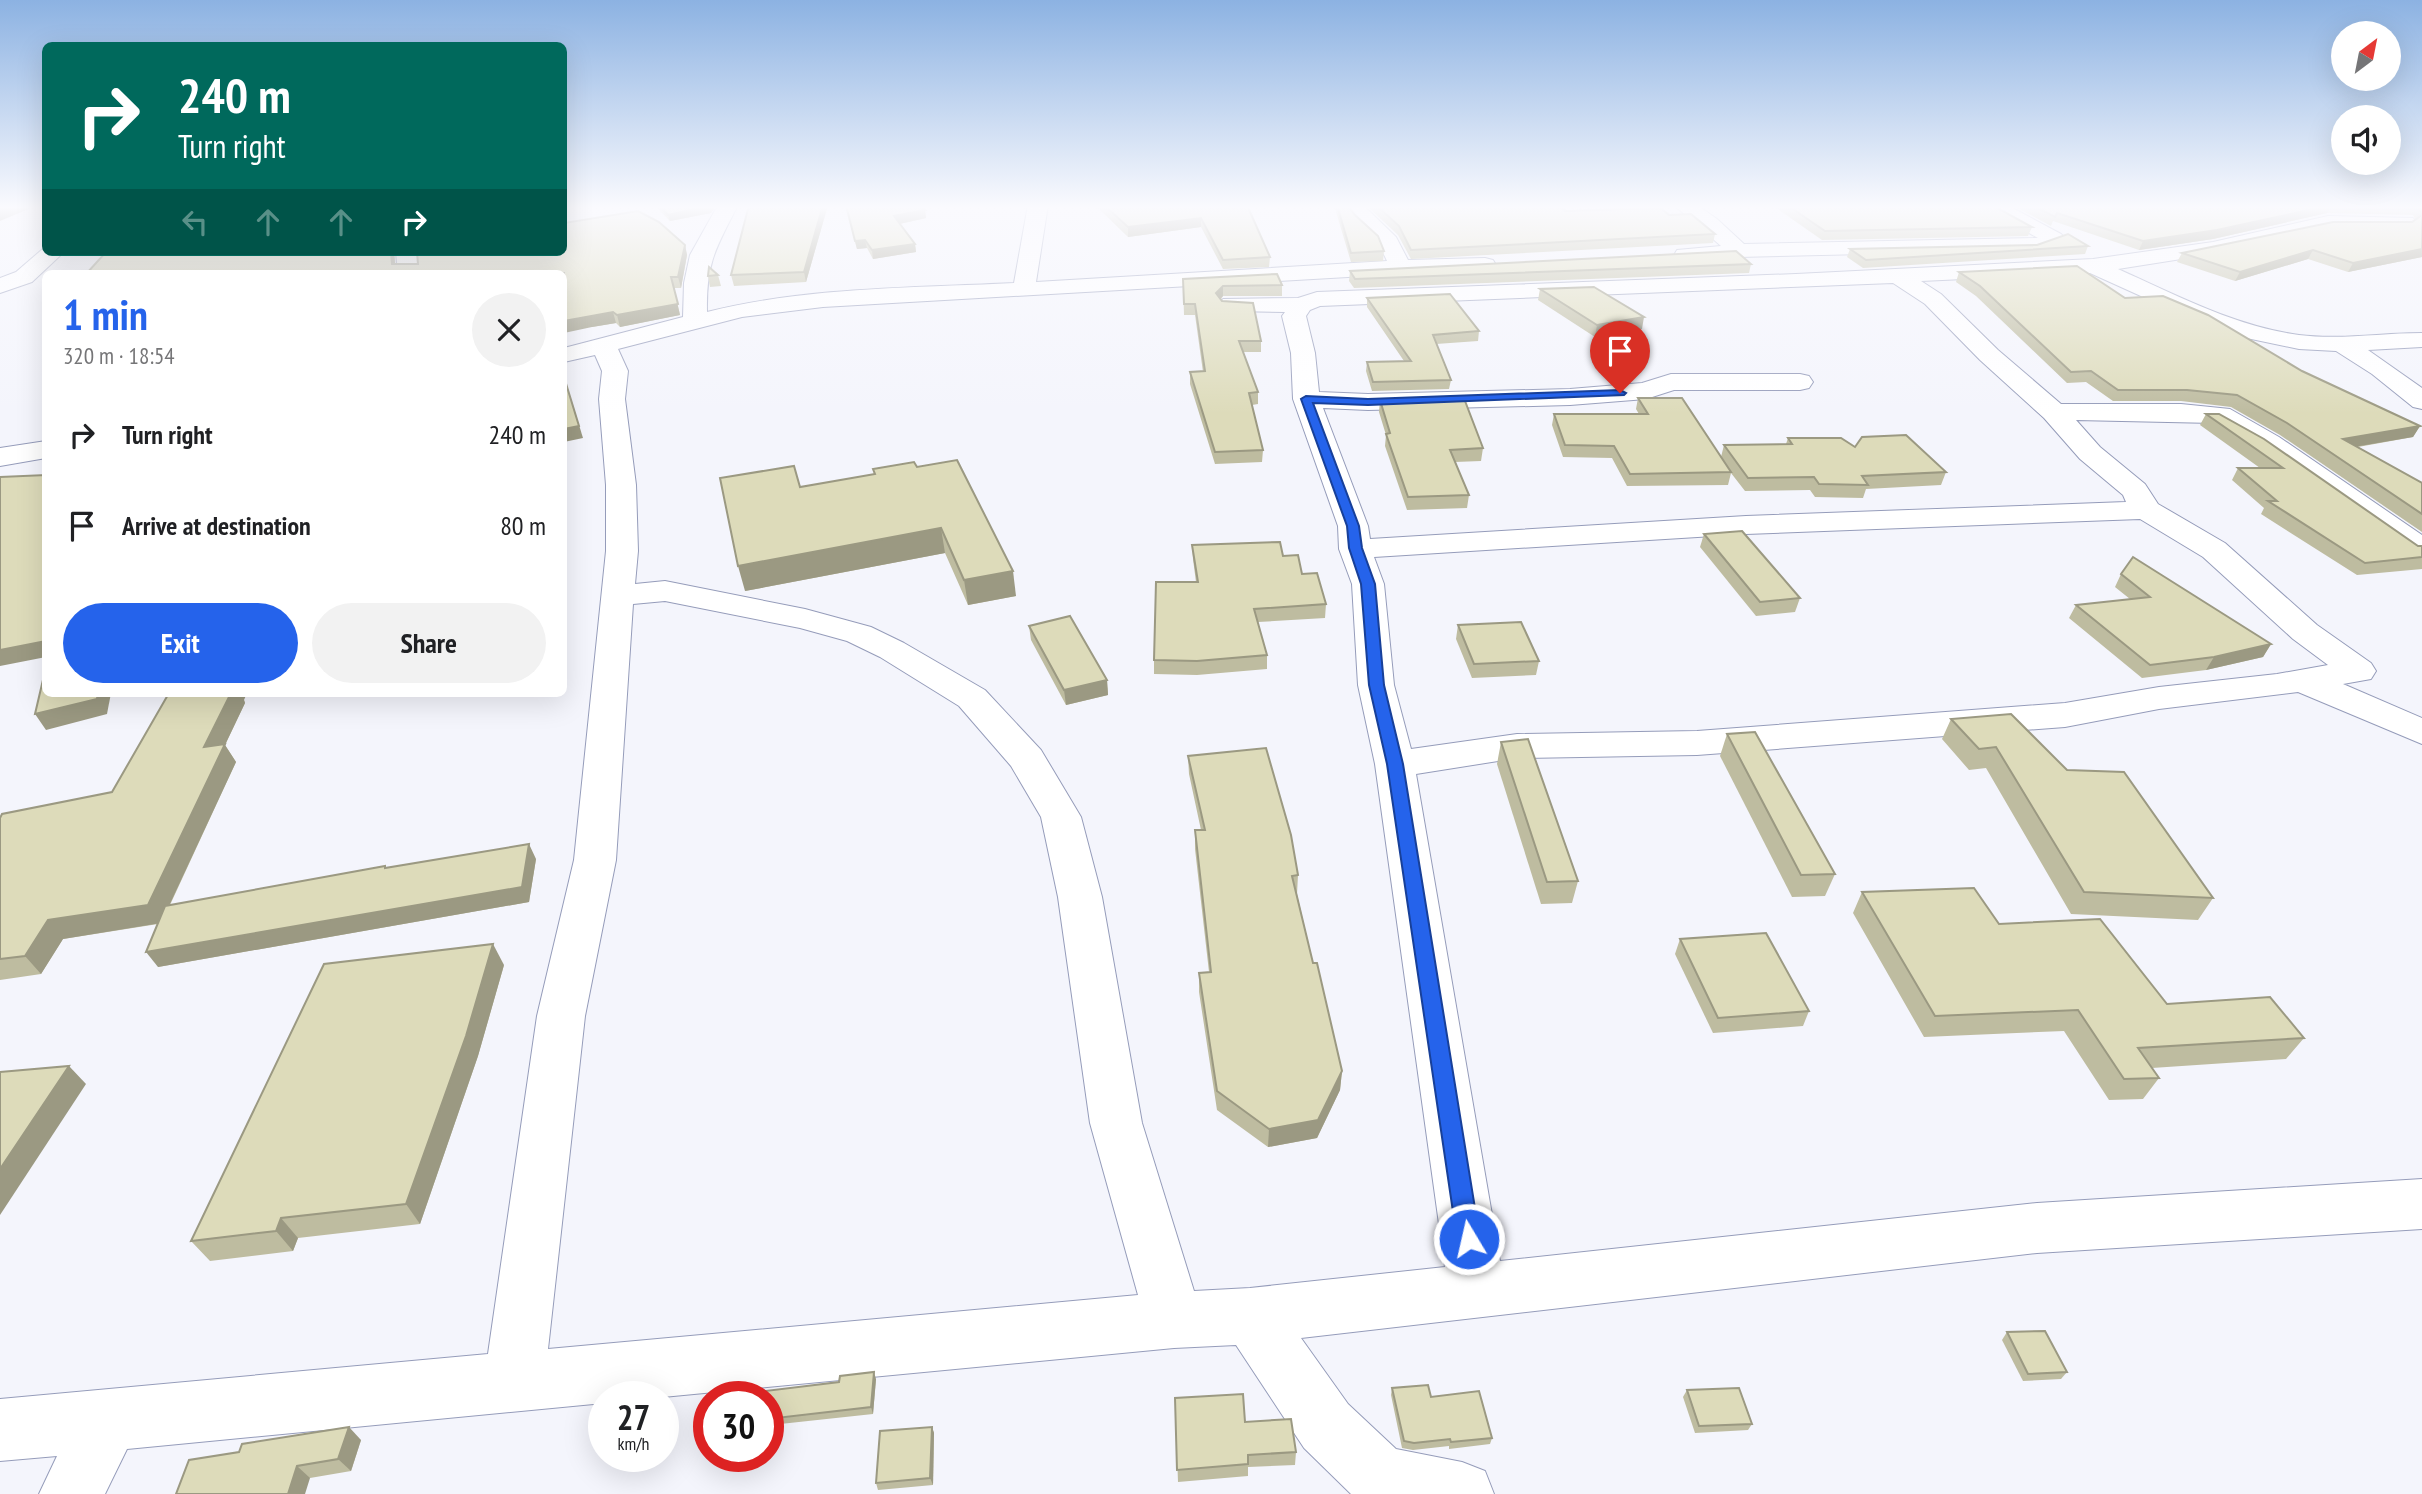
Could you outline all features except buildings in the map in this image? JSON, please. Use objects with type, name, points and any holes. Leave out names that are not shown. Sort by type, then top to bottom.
[{"type":"main road","points":[[0,286],[26,275]]},
{"type":"main road","points":[[695,322],[697,275]]},
{"type":"main road","points":[[1024,288],[1026,275]]},
{"type":"main road","points":[[567,354],[741,310],[787,304],[1024,288],[1289,275]]},
{"type":"main road","points":[[1231,304],[1301,305],[1317,299],[1923,275]]},
{"type":"main road","points":[[2113,275],[2222,321],[2265,336],[2298,342],[2422,340]]},
{"type":"main road","points":[[1395,764],[1517,746],[1697,743],[2051,716],[2159,698],[2303,681],[2358,671],[2305,632],[2214,550],[2146,510],[2135,490],[2090,453],[2054,412],[1989,355],[1933,299],[1898,276]]},
{"type":"main road","points":[[1301,305],[1294,316],[1303,353],[1306,399],[1353,526],[1356,548],[1368,584],[1376,685],[1395,764],[1477,1292]]},
{"type":"main road","points":[[2340,343],[2381,369],[2422,401]]},
{"type":"main road","points":[[514,1380],[561,1016],[595,860],[611,691],[622,551],[621,485],[612,399],[615,370],[604,346]]},
{"type":"main road","points":[[1306,399],[1368,402],[1570,397],[1646,391],[1671,382],[1800,382]]},
{"type":"main road","points":[[2054,412],[2129,411],[2220,415],[2269,443],[2422,549]]},
{"type":"main road","points":[[0,457],[42,450]]},
{"type":"main road","points":[[1356,548],[1760,524],[2146,510]]},
{"type":"main road","points":[[617,596],[665,591],[805,619],[859,634],[892,649],[972,698],[1027,759],[1061,817],[1080,897],[1116,1123],[1174,1320]]},
{"type":"main road","points":[[2303,681],[2422,732]]},
{"type":"main road","points":[[0,1430],[514,1380],[1174,1320],[1250,1316],[2036,1228],[2422,1204]]},
{"type":"main road","points":[[1250,1316],[1326,1426],[1380,1478],[1462,1494]]},
{"type":"main road","points":[[71,1494],[109,1419]]},
{"type":"route","points":[[1469,1239],[1395,764],[1376,685],[1368,584],[1356,548],[1353,526],[1306,399],[1368,402],[1570,397],[1620,393]]}]
